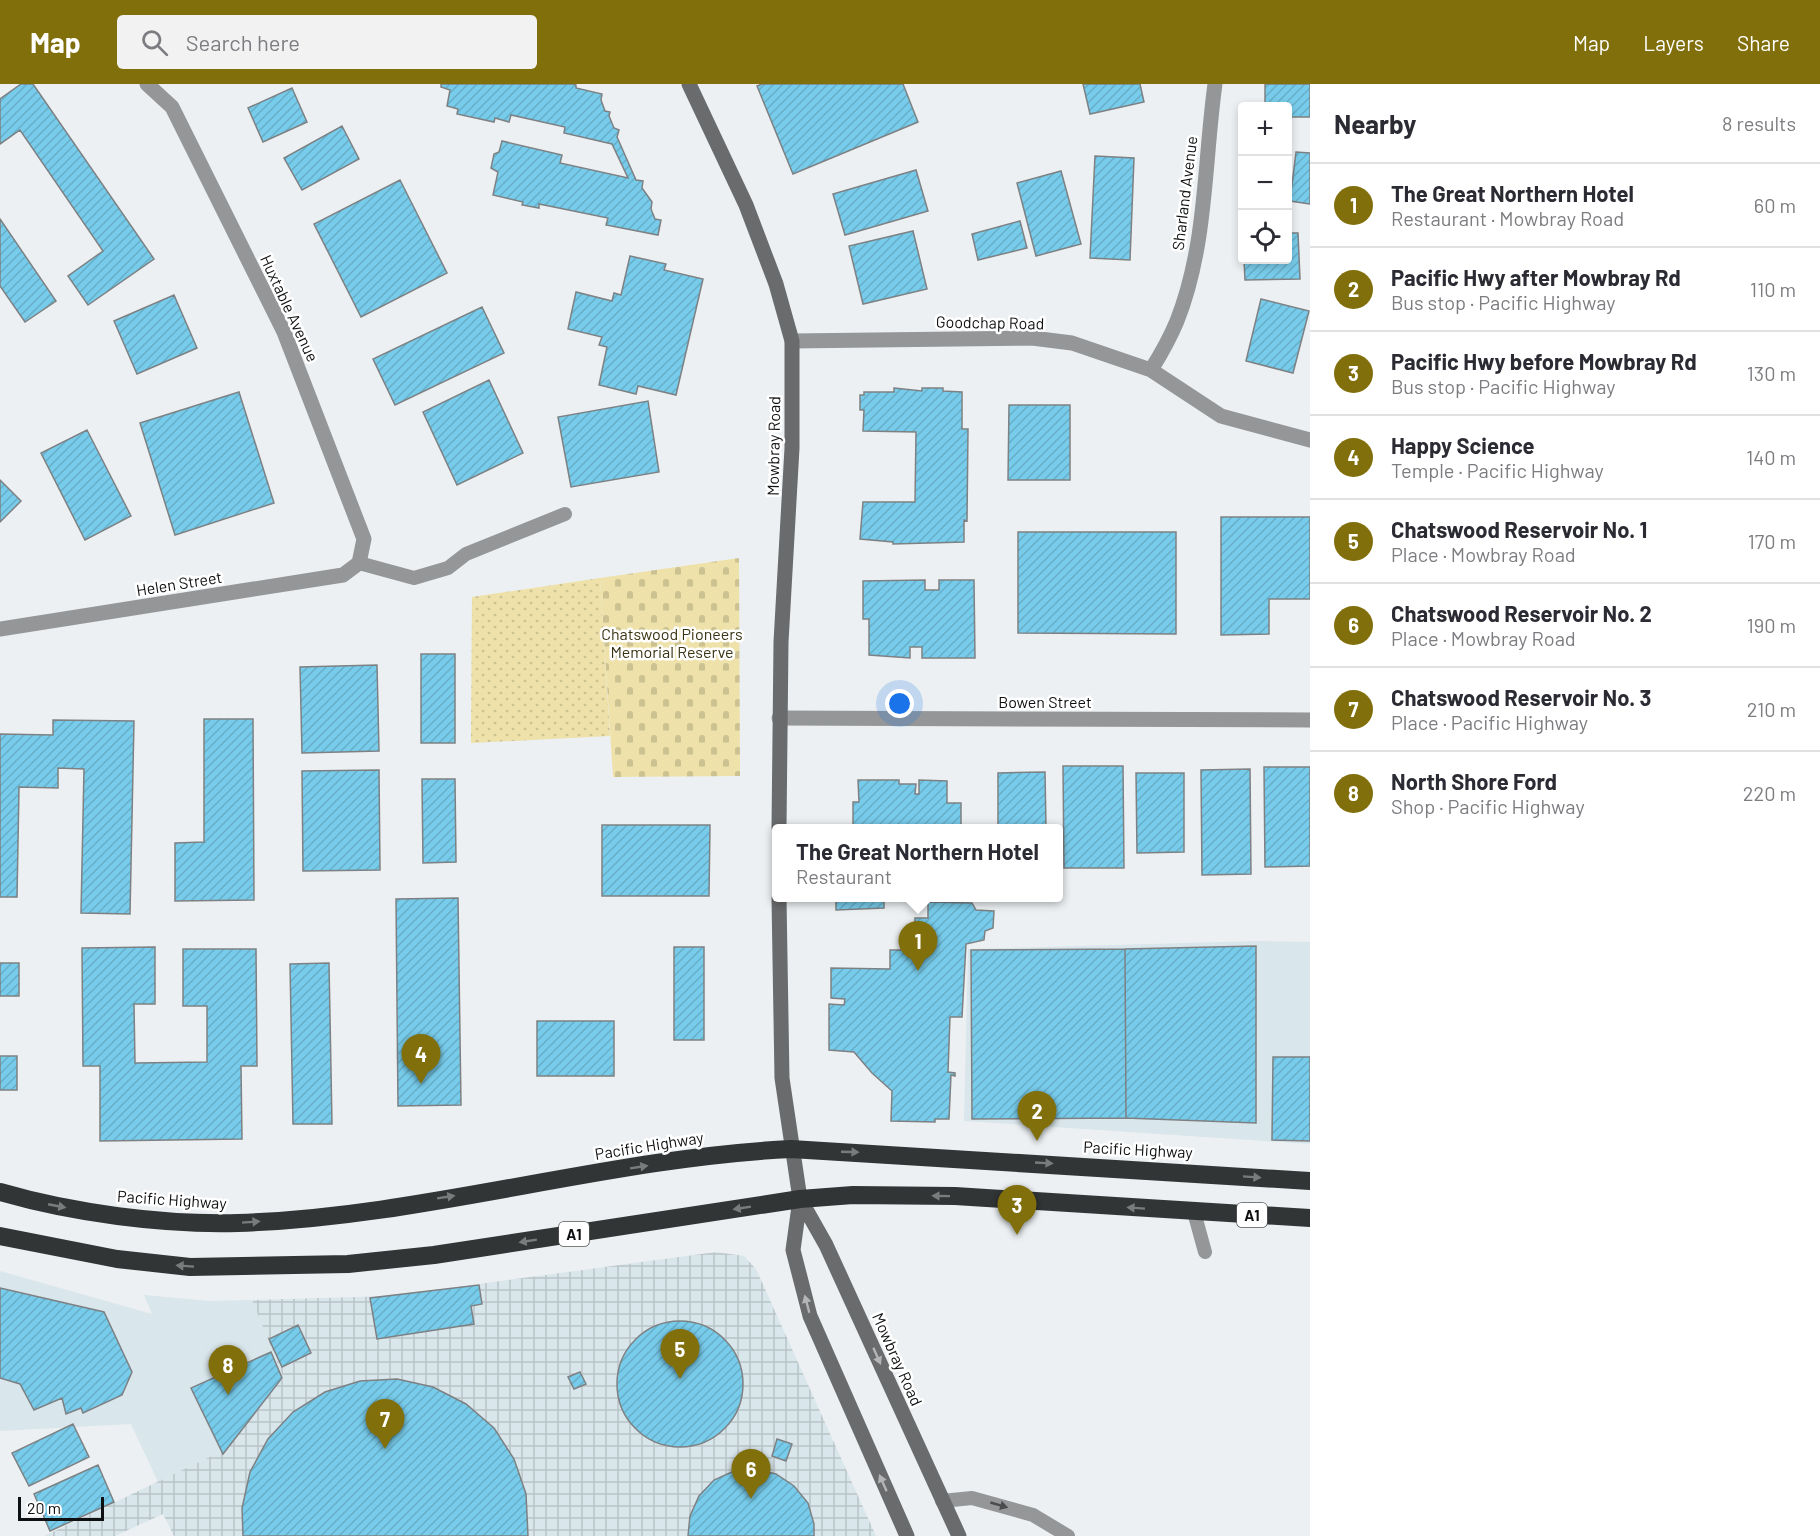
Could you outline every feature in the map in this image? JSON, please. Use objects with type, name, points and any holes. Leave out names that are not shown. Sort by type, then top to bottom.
[{"type":"highway","name":"Pacific Highway","points":[[0,1192],[56,1206],[109,1214],[237,1223],[315,1217],[389,1207],[727,1152],[791,1149],[1310,1181]]},
{"type":"highway","name":"A1","points":[[0,1236],[117,1259],[190,1267],[348,1264],[434,1256],[800,1199],[853,1195],[955,1196],[1310,1218]]},
{"type":"main road","name":"Mowbray Road","points":[[689,84],[746,205],[776,284],[792,341],[792,448],[779,718],[779,824]]},
{"type":"main road","name":"Mowbray Road","points":[[779,902],[782,1078],[800,1199],[793,1250],[810,1316],[908,1536]]},
{"type":"main road","name":"Mowbray Road","points":[[800,1199],[826,1245],[958,1536]]},
{"type":"street","name":"Huxtable Avenue","points":[[147,84],[172,107],[284,332],[364,539],[359,563]]},
{"type":"street","name":"Sharland Avenue","points":[[1151,370],[1178,318],[1196,255],[1215,84]]},
{"type":"street","name":"Goodchap Road","points":[[792,341],[1032,338],[1072,343],[1151,370],[1221,416],[1310,440]]},
{"type":"street","name":"Helen Street","points":[[0,628],[343,575],[359,563]]},
{"type":"street","name":"Bowen Street","points":[[779,718],[1310,720]]},
{"type":"lane","points":[[359,563],[414,578],[447,568],[466,554],[565,514]]},
{"type":"lane","points":[[1194,1212],[1205,1252]]},
{"type":"lane","points":[[942,1501],[972,1498],[1033,1515],[1068,1536]]},
{"type":"shaded area","points":[[1257,941],[1310,942],[1310,1144],[964,1121],[968,949]]},
{"type":"shaded area","points":[[716,1252],[744,1256],[756,1269],[876,1536],[174,1536],[163,1514],[115,1536],[44,1536],[218,1453],[266,1389],[284,1379],[252,1300],[390,1296]]},
{"type":"shaded area","points":[[0,1271],[152,1314],[144,1295],[210,1301],[252,1300],[285,1379],[266,1389],[218,1453],[158,1482],[131,1424],[0,1431]]},
{"type":"green space","name":"Chatswood Pioneers Memorial Reserve","points":[[739,558],[740,776],[613,777],[600,578]]},
{"type":"green space","points":[[600,578],[610,736],[471,743],[472,597]]},
{"type":"building","points":[[21,84],[33,84],[154,259],[88,305],[68,276],[103,251],[20,130],[0,144],[0,99]]},
{"type":"building","points":[[441,84],[573,84],[576,88],[602,94],[601,100],[605,111],[610,112],[609,116],[614,128],[619,130],[617,137],[636,180],[643,181],[642,188],[652,202],[651,209],[655,219],[661,220],[658,235],[606,225],[608,218],[539,204],[539,208],[522,205],[523,202],[493,195],[498,172],[491,168],[494,154],[499,152],[502,141],[562,155],[560,163],[628,178],[612,144],[564,133],[565,127],[511,115],[509,122],[495,118],[494,122],[457,114],[458,109],[447,106],[450,90],[441,87]]},
{"type":"building","points":[[762,84],[903,84],[918,122],[793,174],[757,86]]},
{"type":"building","points":[[1083,84],[1140,84],[1144,102],[1090,114]]},
{"type":"building","points":[[1265,84],[1310,84],[1310,117],[1292,117],[1292,102],[1265,102]]},
{"type":"building","points":[[292,88],[307,122],[263,142],[248,108]]},
{"type":"building","points":[[342,126],[359,159],[302,190],[284,158]]},
{"type":"building","points":[[1296,152],[1310,153],[1310,204],[1292,201]]},
{"type":"building","points":[[1095,156],[1134,158],[1130,260],[1090,258]]},
{"type":"building","points":[[916,170],[928,211],[845,235],[833,194]]},
{"type":"building","points":[[1061,171],[1081,244],[1036,256],[1017,183]]},
{"type":"building","points":[[400,180],[447,273],[361,317],[314,224]]},
{"type":"building","points":[[0,219],[56,301],[25,322],[0,286]]},
{"type":"building","points":[[1020,221],[1027,248],[978,260],[972,234]]},
{"type":"building","points":[[913,231],[927,289],[863,304],[849,246]]},
{"type":"building","points":[[1292,233],[1298,233],[1300,279],[1245,280],[1244,264],[1292,264]]},
{"type":"building","points":[[630,256],[666,264],[664,270],[703,279],[676,395],[638,386],[636,394],[599,385],[607,347],[599,345],[602,337],[568,329],[576,292],[612,301],[614,293],[621,295]]},
{"type":"building","points":[[174,295],[197,348],[137,374],[114,321]]},
{"type":"building","points":[[1261,299],[1309,311],[1293,373],[1246,361]]},
{"type":"building","points":[[482,307],[504,353],[395,405],[373,359]]},
{"type":"building","points":[[489,380],[523,453],[457,485],[423,412]]},
{"type":"building","points":[[894,388],[922,391],[922,388],[943,388],[943,391],[962,392],[962,429],[968,429],[967,521],[964,520],[964,542],[893,544],[893,542],[860,539],[863,502],[915,502],[916,432],[863,431],[864,410],[860,410],[860,395],[864,395],[864,392],[894,392]]},
{"type":"building","points":[[239,392],[274,503],[175,535],[140,423]]},
{"type":"building","points":[[648,401],[659,472],[571,487],[558,417]]},
{"type":"building","points":[[1009,405],[1070,405],[1070,480],[1008,480]]},
{"type":"building","points":[[87,430],[131,516],[85,540],[41,453]]},
{"type":"building","points":[[0,480],[21,501],[0,522]]},
{"type":"building","points":[[1221,517],[1310,517],[1310,599],[1269,599],[1269,634],[1221,635]]},
{"type":"building","points":[[1018,532],[1176,532],[1176,634],[1018,633]]},
{"type":"building","points":[[925,580],[925,590],[939,590],[939,580],[974,580],[975,658],[922,658],[922,647],[910,647],[910,658],[869,655],[869,619],[863,619],[863,581]]},
{"type":"building","points":[[421,654],[455,654],[455,743],[421,743]]},
{"type":"building","points":[[377,665],[379,751],[302,753],[300,667]]},
{"type":"building","points":[[204,719],[253,719],[254,900],[175,901],[175,843],[204,842]]},
{"type":"building","points":[[53,720],[134,721],[130,914],[81,913],[84,769],[58,768],[58,788],[19,787],[17,897],[0,897],[0,734],[53,735]]},
{"type":"building","points":[[1063,766],[1123,766],[1124,868],[1064,868]]},
{"type":"building","points":[[1264,767],[1310,767],[1310,866],[1265,867]]},
{"type":"building","points":[[1250,769],[1251,874],[1202,875],[1201,770]]},
{"type":"building","points":[[379,770],[380,870],[303,871],[302,771]]},
{"type":"building","points":[[1045,772],[1046,824],[998,824],[998,773]]},
{"type":"building","points":[[1136,773],[1184,773],[1184,852],[1137,853]]},
{"type":"building","points":[[422,779],[455,779],[456,862],[423,863]]},
{"type":"building","points":[[858,780],[899,780],[899,784],[916,784],[915,794],[919,794],[919,780],[947,781],[947,803],[961,803],[961,824],[853,824],[853,802],[859,802]]},
{"type":"building","points":[[602,825],[710,825],[709,896],[602,896]]},
{"type":"building","points":[[458,898],[461,1105],[398,1106],[396,899]]},
{"type":"building","points":[[836,902],[884,902],[884,908],[836,910]]},
{"type":"building","points":[[928,902],[972,903],[976,910],[994,911],[993,928],[985,931],[984,940],[966,944],[962,1017],[950,1017],[948,1072],[955,1073],[955,1076],[951,1075],[949,1119],[935,1119],[935,1122],[891,1121],[892,1091],[854,1052],[829,1050],[829,1004],[844,1005],[845,999],[831,998],[831,968],[890,969],[890,950],[914,950],[915,918],[928,918]]},
{"type":"building","points":[[1256,946],[1256,1123],[1126,1118],[1125,949]]},
{"type":"building","points":[[155,947],[155,1004],[134,1004],[135,1063],[207,1062],[207,1006],[183,1006],[183,949],[256,949],[257,1066],[241,1066],[242,1139],[100,1141],[100,1066],[83,1066],[82,948]]},
{"type":"building","points":[[674,947],[704,947],[704,1040],[674,1040]]},
{"type":"building","points":[[1125,949],[1126,1118],[972,1119],[971,950]]},
{"type":"building","points":[[0,963],[19,963],[19,996],[0,996]]},
{"type":"building","points":[[329,963],[332,1124],[293,1124],[290,964]]},
{"type":"building","points":[[537,1021],[614,1021],[614,1076],[537,1076]]},
{"type":"building","points":[[0,1056],[17,1056],[17,1090],[0,1090]]},
{"type":"building","points":[[1273,1057],[1310,1057],[1310,1141],[1272,1140]]},
{"type":"building","points":[[479,1285],[482,1304],[471,1306],[474,1324],[377,1339],[370,1298]]},
{"type":"building","points":[[0,1288],[104,1312],[132,1372],[122,1395],[83,1413],[81,1408],[66,1414],[62,1398],[34,1410],[20,1384],[0,1378]]},
{"type":"building","points":[[680,1321],[704,1326],[725,1339],[738,1360],[743,1384],[738,1408],[725,1429],[704,1442],[680,1447],[656,1442],[635,1429],[622,1408],[617,1384],[622,1360],[635,1339],[656,1326]]},
{"type":"building","points":[[298,1325],[311,1353],[282,1367],[269,1339]]},
{"type":"building","points":[[271,1352],[282,1378],[223,1454],[191,1388]]},
{"type":"building","points":[[580,1372],[586,1384],[574,1389],[568,1377]]},
{"type":"building","points":[[397,1379],[433,1387],[466,1404],[494,1428],[514,1459],[526,1494],[528,1536],[243,1536],[242,1508],[250,1472],[268,1439],[293,1412],[325,1392],[360,1381]]},
{"type":"building","points":[[73,1424],[89,1457],[29,1486],[12,1453]]},
{"type":"building","points":[[777,1439],[792,1444],[786,1461],[772,1456]]},
{"type":"building","points":[[98,1465],[114,1502],[50,1531],[34,1494]]},
{"type":"building","points":[[755,1469],[776,1474],[794,1486],[808,1503],[814,1524],[814,1536],[688,1536],[690,1516],[699,1496],[714,1480],[734,1471]]},
{"type":"place","name":"The Great Northern Hotel","points":[[918,971]]},
{"type":"place","name":"Happy Science","points":[[421,1084]]},
{"type":"place","name":"Pacific Hwy after Mowbray Rd","points":[[1037,1141]]},
{"type":"place","name":"Pacific Hwy before Mowbray Rd","points":[[1017,1235]]},
{"type":"place","name":"Chatswood Reservoir No. 1","points":[[680,1379]]},
{"type":"place","name":"North Shore Ford","points":[[228,1395]]},
{"type":"place","name":"Chatswood Reservoir No. 3","points":[[385,1449]]},
{"type":"place","name":"Chatswood Reservoir No. 2","points":[[751,1499]]}]
